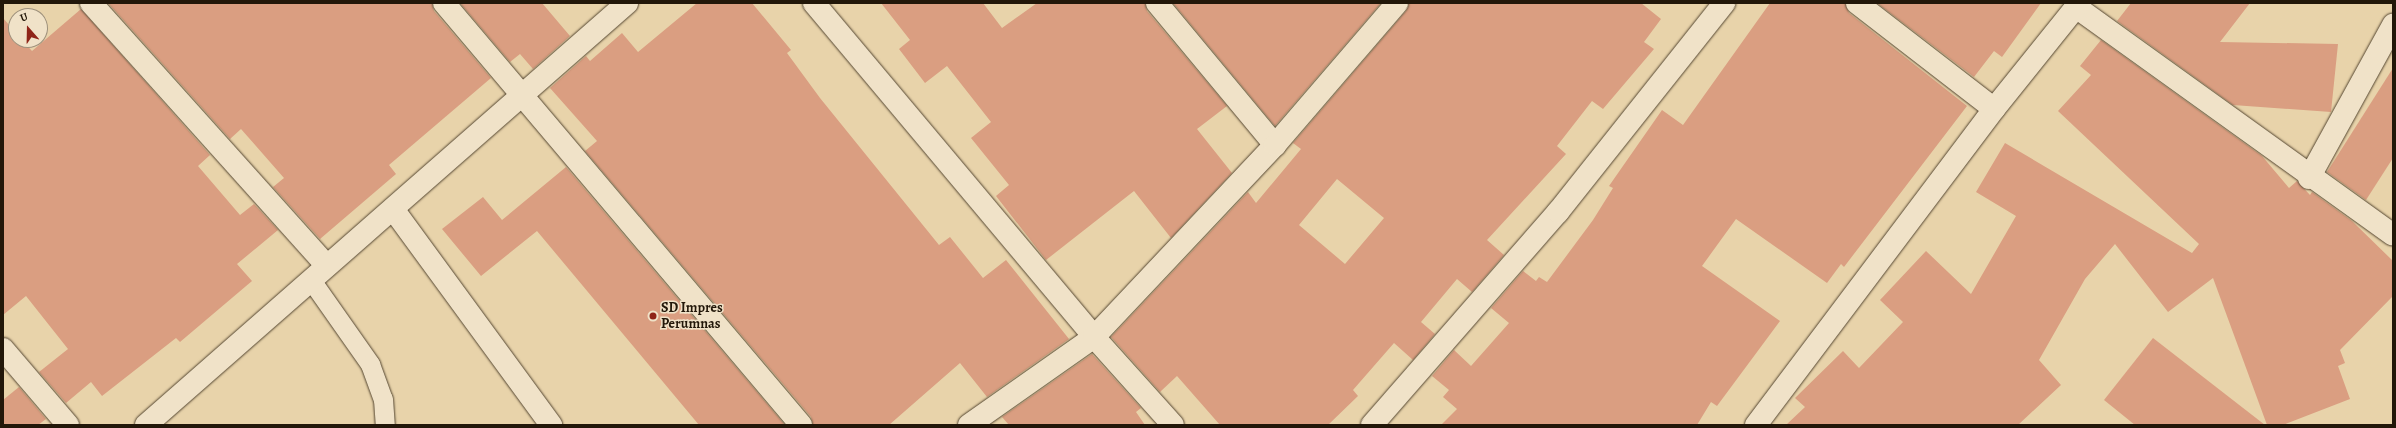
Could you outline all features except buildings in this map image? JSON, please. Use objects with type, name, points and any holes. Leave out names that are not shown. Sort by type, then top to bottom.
[{"type":"street","points":[[91,3],[327,266]]},
{"type":"street","points":[[444,3],[520,97],[801,425]]},
{"type":"street","points":[[146,425],[627,3]]},
{"type":"street","points":[[814,3],[1094,338],[1173,425]]},
{"type":"street","points":[[1157,3],[1275,145]]},
{"type":"street","points":[[968,425],[1094,338],[1275,145],[1397,3]]},
{"type":"street","points":[[1372,425],[1558,212],[1724,3]]},
{"type":"street","points":[[1857,3],[1994,109]]},
{"type":"street","points":[[1756,425],[1994,109],[2077,5],[2309,178],[2393,235]]},
{"type":"street","points":[[2309,178],[2393,25]]},
{"type":"street","points":[[393,209],[551,425]]},
{"type":"street","points":[[3,349],[68,425]]},
{"type":"lane","points":[[311,280],[370,364],[383,399],[385,425]]},
{"type":"place","name":"SD Impres Perumnas","points":[[653,316]]}]
